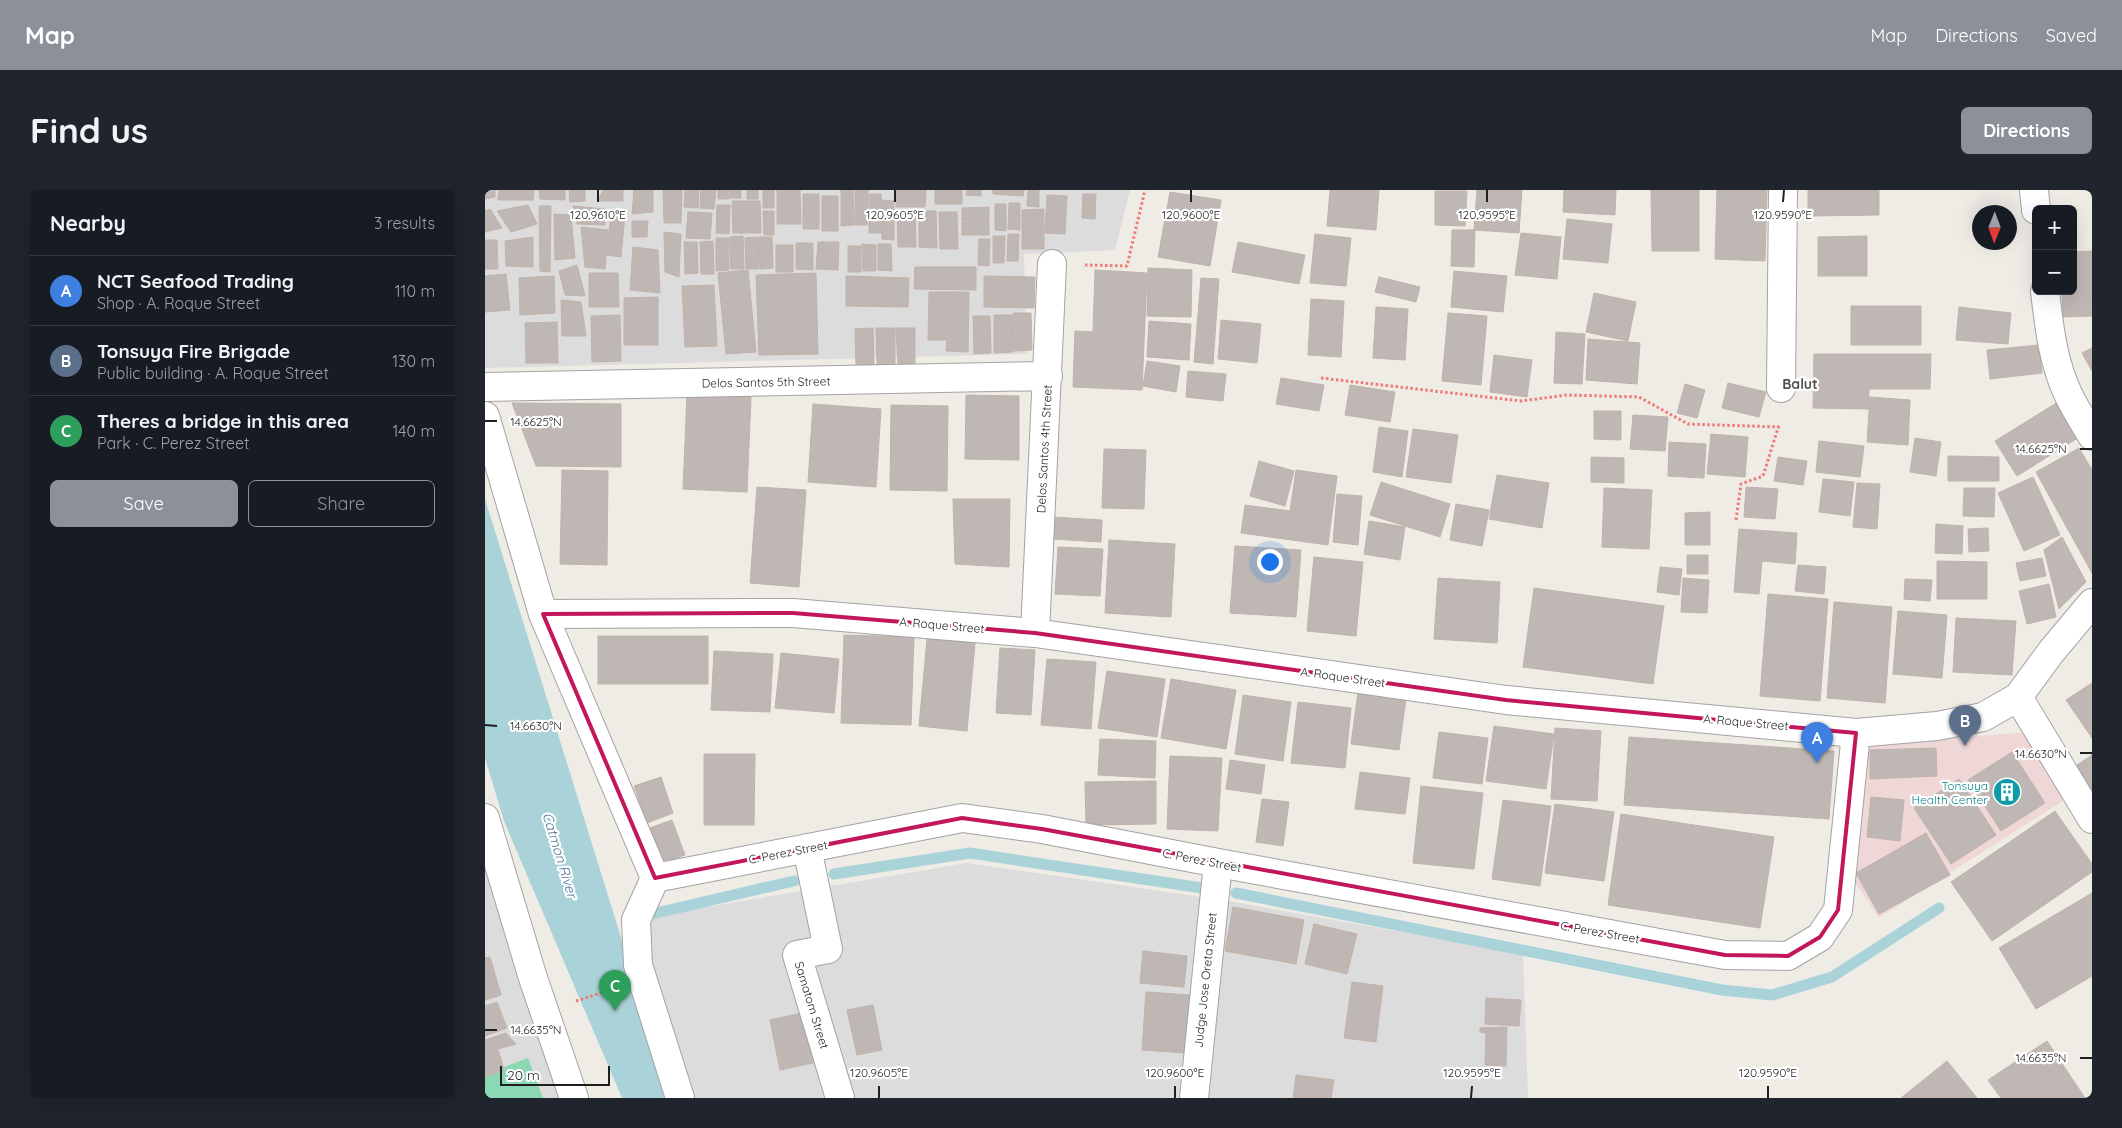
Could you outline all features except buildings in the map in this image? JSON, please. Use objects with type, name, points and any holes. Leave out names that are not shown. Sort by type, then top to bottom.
[{"type":"street","points":[[1781,388],[1783,190]]},
{"type":"street","points":[[2033,190],[2035,205]]},
{"type":"street","name":"Delos Santos 4th Street","points":[[1035,633],[1052,264]]},
{"type":"street","points":[[2045,295],[2050,337],[2058,368],[2069,395],[2092,436]]},
{"type":"street","name":"Delos Santos 5th Street","points":[[485,387],[1048,376]]},
{"type":"street","points":[[485,416],[543,614],[655,878],[635,920],[638,965],[680,1098]]},
{"type":"street","name":"A. Roque Street","points":[[543,614],[793,613],[1035,633],[1506,700],[1856,733],[1937,726],[1983,717],[2018,697],[2051,652],[2092,603]]},
{"type":"street","points":[[2018,697],[2092,819]]},
{"type":"street","name":"C. Perez Street","points":[[655,878],[962,818],[1042,829],[1218,863],[1725,955],[1788,956],[1820,937],[1839,910],[1856,733]]},
{"type":"street","points":[[485,818],[533,978],[574,1098]]},
{"type":"street","name":"Samatom Street","points":[[807,848],[828,949],[797,955],[840,1098]]},
{"type":"street","name":"Judge Jose Oreta Street","points":[[1194,1098],[1218,863]]},
{"type":"path","points":[[1052,264],[1127,266],[1145,190]]},
{"type":"path","points":[[1321,378],[1521,401],[1567,395],[1639,397],[1688,424],[1779,427]]},
{"type":"path","points":[[1736,520],[1741,484],[1763,476],[1779,427],[1781,388]]},
{"type":"path","points":[[573,1003],[615,988]]},
{"type":"highlighted area","points":[[793,613],[1035,633],[1506,700],[1856,733],[1838,910],[1820,937],[1788,956],[1725,955],[1042,829],[962,818],[655,878],[543,614]]},
{"type":"shaded area","points":[[485,190],[1130,190],[1115,250],[1024,254],[1027,354],[485,368]]},
{"type":"shaded area","points":[[2027,732],[2066,799],[1879,918],[1851,876],[1869,745]]},
{"type":"shaded area","points":[[485,834],[575,1098],[485,1098]]},
{"type":"shaded area","points":[[967,863],[1229,901],[1523,954],[1528,1098],[684,1098],[642,965],[646,917]]},
{"type":"green space","points":[[528,1058],[543,1098],[485,1098],[485,1074]]},
{"type":"water","name":"Catmon River","points":[[485,499],[637,989],[673,1098],[622,1098],[504,821],[485,758]]},
{"type":"waterway","points":[[834,874],[970,853],[1202,888]]},
{"type":"waterway","points":[[652,914],[794,881]]},
{"type":"waterway","points":[[1236,893],[1722,990],[1772,995],[1832,977],[1939,908]]},
{"type":"place","name":"Tonsuya Fire Brigade","points":[[1965,746]]},
{"type":"place","name":"NCT Seafood Trading","points":[[1817,763]]},
{"type":"place","name":"Tonsuya Health Center","points":[[2007,792]]},
{"type":"place","name":"Theres a bridge in this area","points":[[615,1011]]},
{"type":"district","name":"Balut","points":[[1800,384]]}]
